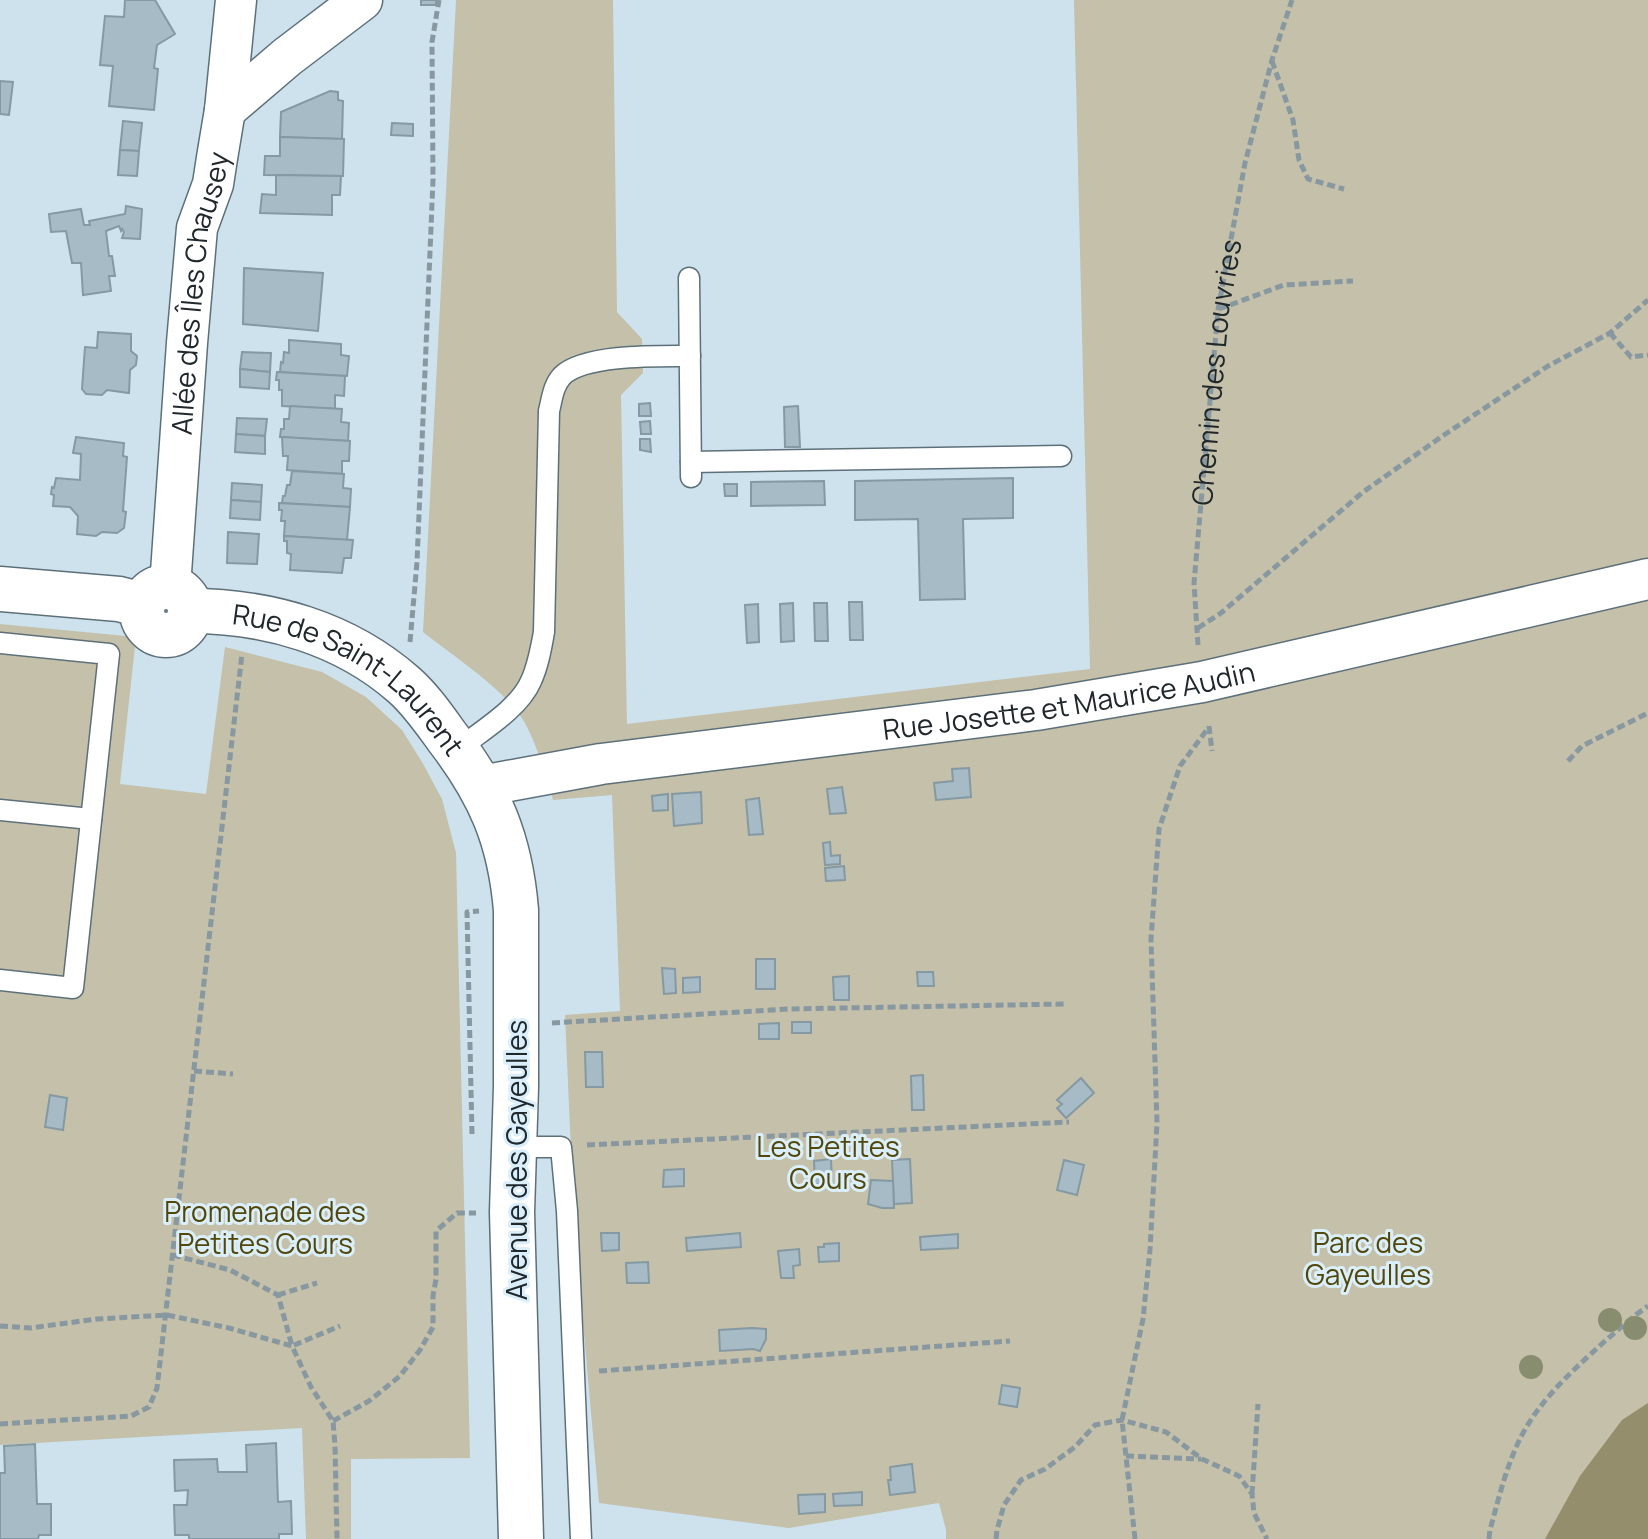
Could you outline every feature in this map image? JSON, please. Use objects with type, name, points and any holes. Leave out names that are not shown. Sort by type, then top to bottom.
[{"type":"street","name":"Allée des Îles Chausey","points":[[167,601],[197,228],[213,184],[225,110],[236,0]]},
{"type":"street","points":[[225,110],[287,57],[362,0]]},
{"type":"street","name":"Rue Josette et Maurice Audin","points":[[481,786],[601,764],[1036,710],[1202,682],[1648,579]]},
{"type":"street","name":"Rue de Saint-Laurent","points":[[0,589],[167,601],[309,629],[358,651],[406,687],[423,704],[481,786]]},
{"type":"street","name":"Avenue des Gayeulles","points":[[481,786],[500,826],[516,910],[512,1212],[521,1539]]},
{"type":"lane","points":[[689,278],[691,470],[1061,456]]},
{"type":"lane","points":[[457,750],[519,701],[531,683],[538,662],[544,632],[549,411],[554,389],[563,375],[582,364],[643,356],[690,356]]},
{"type":"lane","points":[[0,643],[109,654],[73,988],[0,980]]},
{"type":"lane","points":[[0,810],[91,819]]},
{"type":"lane","points":[[513,1147],[561,1147],[567,1211],[581,1539]]},
{"type":"path","points":[[406,687],[417,562],[433,180],[432,42],[439,0]]},
{"type":"path","name":"Chemin des Louvries","points":[[1212,751],[1198,654],[1194,583],[1218,310],[1245,163],[1272,60],[1292,0]]},
{"type":"path","points":[[1272,60],[1293,120],[1299,160],[1308,179],[1344,189]]},
{"type":"path","points":[[1218,310],[1284,285],[1353,281]]},
{"type":"path","points":[[1198,628],[1221,613],[1363,492],[1548,366],[1610,333],[1648,300]]},
{"type":"path","points":[[1610,333],[1631,357],[1648,355]]},
{"type":"path","points":[[0,1424],[131,1416],[149,1407],[157,1388],[247,615]]},
{"type":"path","points":[[1568,761],[1582,746],[1648,713]]},
{"type":"path","points":[[1135,1539],[1122,1420],[1143,1319],[1150,1250],[1157,1123],[1151,939],[1159,829],[1180,766],[1209,727]]},
{"type":"path","points":[[516,1025],[789,1009],[1064,1004]]},
{"type":"path","points":[[194,1071],[233,1074]]},
{"type":"path","points":[[561,1147],[1069,1122]]},
{"type":"path","points":[[333,1421],[369,1401],[400,1376],[433,1327],[436,1231],[457,1213],[512,1212]]},
{"type":"path","points":[[173,1255],[230,1270],[278,1295],[317,1283]]},
{"type":"path","points":[[278,1295],[292,1346],[311,1387],[333,1421],[337,1539]]},
{"type":"path","points":[[1489,1539],[1504,1479],[1518,1442],[1532,1418],[1585,1359],[1648,1306]]},
{"type":"path","points":[[0,1326],[30,1328],[97,1319],[167,1315],[292,1346],[340,1326]]},
{"type":"path","points":[[574,1372],[1010,1341]]},
{"type":"path","points":[[1258,1404],[1252,1494],[1254,1513],[1267,1539]]},
{"type":"path","points":[[996,1539],[1004,1505],[1021,1480],[1045,1469],[1075,1447],[1095,1425],[1122,1420],[1166,1432],[1202,1459],[1239,1476],[1252,1494]]},
{"type":"path","points":[[1126,1456],[1202,1459]]},
{"type":"green space","points":[[456,0],[613,0],[617,312],[642,339],[643,373],[621,395],[627,724],[1090,669],[1074,0],[1648,0],[1648,1539],[946,1539],[939,1503],[789,1528],[599,1503],[574,1220],[565,1015],[620,1011],[612,795],[553,800],[534,742],[516,710],[492,686],[423,632]]},
{"type":"green space","name":"Promenade des Petites Cours","points":[[0,624],[136,637],[120,784],[206,794],[225,647],[322,672],[366,697],[402,730],[442,799],[456,853],[470,1458],[351,1459],[351,1539],[306,1539],[302,1428],[0,1445]]},
{"type":"shaded area","points":[[1648,1403],[1648,1539],[1545,1539],[1580,1476],[1622,1420]]},
{"type":"building","points":[[125,0],[155,0],[175,34],[157,45],[154,110],[109,106],[113,66],[100,65],[105,16],[124,17]]},
{"type":"building","points":[[421,0],[436,0],[436,5],[421,5]]},
{"type":"building","points":[[0,81],[13,82],[9,115],[0,114]]},
{"type":"building","points":[[330,91],[338,92],[338,100],[343,101],[342,139],[280,137],[281,112]]},
{"type":"building","points":[[123,121],[142,123],[139,151],[120,150]]},
{"type":"building","points":[[392,123],[413,124],[413,136],[391,135]]},
{"type":"building","points":[[280,137],[344,139],[343,176],[264,175],[265,156],[280,156]]},
{"type":"building","points":[[120,150],[139,151],[137,176],[118,175]]},
{"type":"building","points":[[276,175],[341,176],[340,195],[332,195],[332,215],[260,213],[262,194],[276,195]]},
{"type":"building","points":[[126,206],[142,209],[140,239],[122,238],[124,232],[119,226],[106,231],[115,276],[109,276],[111,291],[83,295],[81,263],[72,263],[66,231],[51,232],[49,214],[81,209],[84,225],[90,225],[89,221],[125,214]]},
{"type":"building","points":[[244,268],[323,273],[318,331],[243,324]]},
{"type":"building","points":[[98,332],[131,334],[131,351],[137,356],[136,365],[130,370],[129,393],[107,390],[102,395],[86,394],[82,389],[85,347],[97,348]]},
{"type":"building","points":[[289,340],[341,344],[341,355],[349,356],[347,376],[280,372],[284,352],[289,353]]},
{"type":"building","points":[[242,352],[271,353],[270,372],[240,369]]},
{"type":"building","points":[[240,369],[270,372],[269,389],[240,387]]},
{"type":"building","points":[[277,372],[345,376],[344,396],[335,395],[335,409],[282,406]]},
{"type":"building","points":[[650,403],[651,416],[639,416],[639,404]]},
{"type":"building","points":[[290,406],[342,409],[341,422],[349,423],[348,441],[280,437],[284,419],[289,419]]},
{"type":"building","points":[[798,406],[800,447],[785,447],[784,407]]},
{"type":"building","points":[[237,418],[267,419],[265,436],[236,434]]},
{"type":"building","points":[[650,421],[651,434],[641,434],[640,422]]},
{"type":"building","points":[[236,434],[265,436],[265,454],[235,452]]},
{"type":"building","points":[[76,437],[124,443],[123,456],[127,457],[123,511],[126,512],[124,528],[117,533],[102,532],[96,536],[77,534],[78,516],[70,507],[53,506],[54,495],[51,494],[56,478],[80,480],[81,454],[73,453]]},
{"type":"building","points":[[282,437],[350,441],[349,461],[342,461],[342,474],[287,470],[288,456],[283,456]]},
{"type":"building","points":[[640,439],[650,439],[651,452],[640,450]]},
{"type":"building","points":[[292,471],[344,474],[343,488],[351,489],[350,507],[282,503]]},
{"type":"building","points":[[1013,478],[1013,518],[963,519],[965,599],[920,600],[918,519],[855,520],[855,481]]},
{"type":"building","points":[[824,481],[825,505],[751,506],[751,482]]},
{"type":"building","points":[[232,483],[262,485],[261,502],[231,500]]},
{"type":"building","points":[[724,484],[737,484],[737,496],[725,496]]},
{"type":"building","points":[[231,500],[261,502],[260,520],[230,518]]},
{"type":"building","points":[[279,503],[350,507],[347,540],[284,536],[285,521],[281,521]]},
{"type":"building","points":[[228,532],[259,534],[257,564],[227,563]]},
{"type":"building","points":[[284,536],[353,540],[351,558],[344,558],[342,573],[290,570],[291,554],[287,553]]},
{"type":"building","points":[[849,602],[862,602],[863,640],[850,640]]},
{"type":"building","points":[[793,603],[794,641],[781,642],[780,604]]},
{"type":"building","points":[[814,603],[827,603],[828,641],[815,641]]},
{"type":"building","points":[[758,604],[759,642],[747,643],[745,605]]},
{"type":"building","points":[[969,768],[971,797],[936,800],[934,783],[953,781],[952,769]]},
{"type":"building","points":[[842,787],[846,813],[830,814],[827,789]]},
{"type":"building","points":[[701,792],[702,823],[674,826],[672,794]]},
{"type":"building","points":[[668,794],[668,810],[653,811],[652,796]]},
{"type":"building","points":[[759,798],[763,834],[749,835],[746,800]]},
{"type":"building","points":[[830,842],[831,856],[840,855],[840,864],[825,865],[823,843]]},
{"type":"building","points":[[844,866],[845,880],[826,881],[825,868]]},
{"type":"building","points":[[756,959],[775,959],[775,989],[756,989]]},
{"type":"building","points":[[662,968],[675,969],[676,993],[664,994]]},
{"type":"building","points":[[917,972],[933,972],[934,986],[918,986]]},
{"type":"building","points":[[849,976],[849,1000],[834,1000],[833,977]]},
{"type":"building","points":[[700,977],[700,992],[683,993],[683,978]]},
{"type":"building","points":[[792,1022],[811,1022],[811,1033],[792,1033]]},
{"type":"building","points":[[779,1023],[779,1039],[759,1039],[759,1024]]},
{"type":"building","points":[[585,1052],[602,1052],[603,1087],[586,1087]]},
{"type":"building","points":[[923,1075],[924,1110],[912,1110],[911,1076]]},
{"type":"building","points":[[1081,1078],[1094,1093],[1066,1118],[1057,1108],[1062,1104],[1057,1100]]},
{"type":"building","points":[[50,1095],[67,1098],[63,1130],[45,1127]]},
{"type":"building","points":[[831,1159],[832,1184],[815,1184],[814,1161]]},
{"type":"building","points":[[910,1159],[912,1203],[894,1204],[892,1160]]},
{"type":"building","points":[[1064,1160],[1084,1165],[1077,1195],[1057,1190]]},
{"type":"building","points":[[684,1169],[684,1186],[663,1187],[664,1170]]},
{"type":"building","points":[[871,1180],[893,1181],[894,1208],[868,1204]]},
{"type":"building","points":[[601,1233],[619,1233],[619,1250],[602,1251]]},
{"type":"building","points":[[740,1233],[741,1247],[687,1251],[686,1238]]},
{"type":"building","points":[[958,1234],[958,1248],[921,1250],[920,1237]]},
{"type":"building","points":[[839,1243],[839,1261],[819,1262],[818,1247]]},
{"type":"building","points":[[799,1249],[800,1265],[793,1266],[794,1278],[781,1278],[778,1251]]},
{"type":"building","points":[[648,1262],[649,1283],[627,1283],[626,1263]]},
{"type":"building","points":[[766,1329],[766,1339],[760,1351],[720,1351],[719,1330]]},
{"type":"building","points":[[1002,1385],[1020,1388],[1017,1407],[999,1404]]},
{"type":"building","points":[[276,1443],[278,1502],[291,1501],[292,1534],[279,1534],[279,1539],[189,1539],[189,1535],[175,1535],[174,1505],[187,1505],[188,1490],[175,1491],[174,1460],[217,1459],[218,1472],[247,1472],[246,1445]]},
{"type":"building","points":[[35,1444],[37,1504],[51,1504],[51,1535],[39,1535],[38,1539],[0,1539],[0,1473],[5,1473],[4,1446]]},
{"type":"building","points":[[912,1464],[915,1492],[890,1495],[890,1467]]},
{"type":"building","points":[[862,1492],[862,1505],[834,1506],[833,1494]]},
{"type":"building","points":[[825,1494],[825,1512],[799,1514],[798,1495]]},
{"type":"park label","name":"Les Petites Cours","points":[[828,1162]]},
{"type":"park label","name":"Parc des Gayeulles","points":[[1368,1258]]}]
